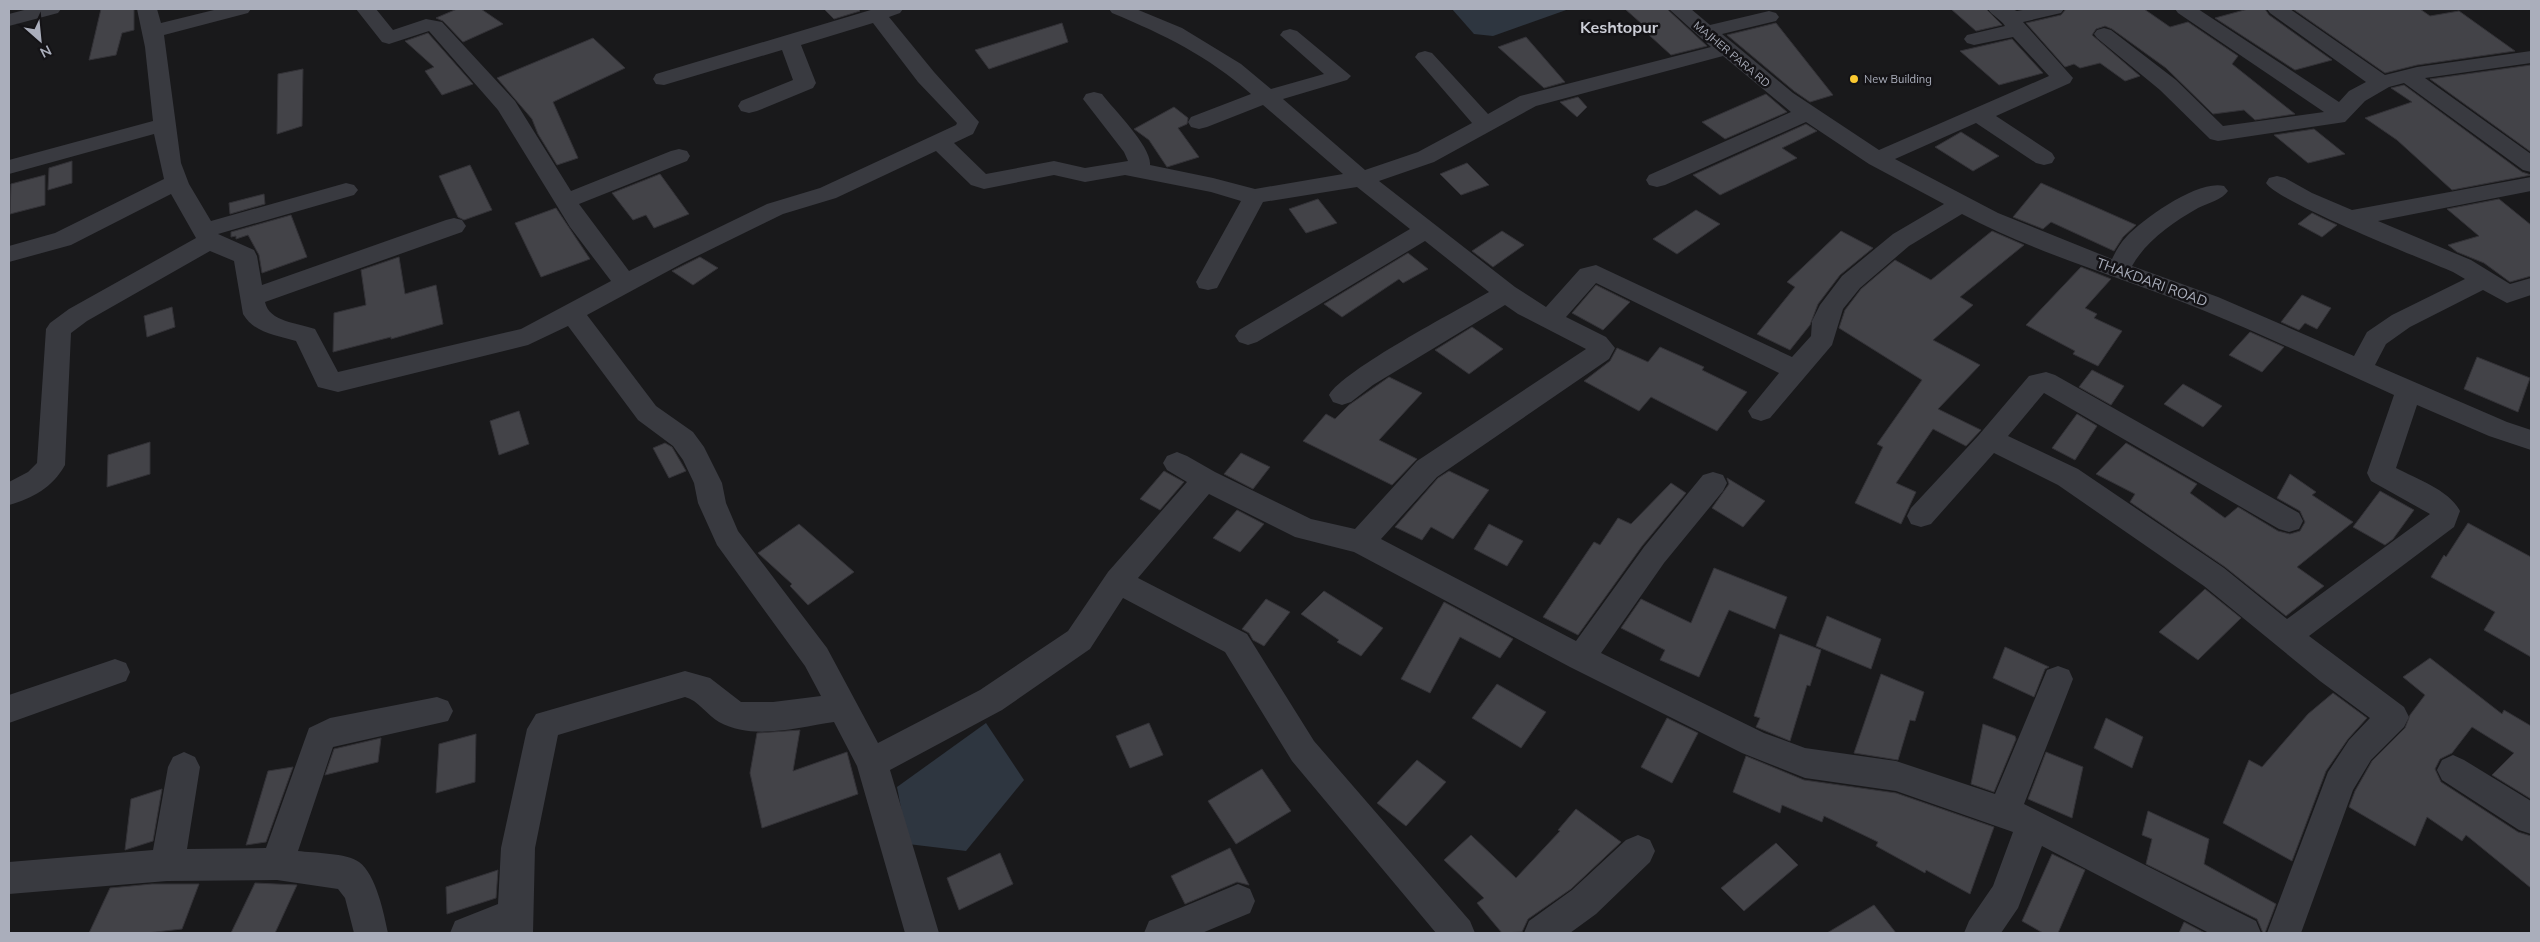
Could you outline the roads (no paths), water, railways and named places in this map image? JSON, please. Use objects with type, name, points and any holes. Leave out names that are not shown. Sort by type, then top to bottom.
[{"type":"street","points":[[9,20],[51,9]]},
{"type":"street","points":[[147,9],[154,31],[170,162],[175,183],[208,235],[245,256],[255,314],[265,323],[306,335],[328,380],[332,382],[528,336],[625,282],[775,209],[828,193],[965,129],[968,122],[926,77],[886,12],[664,79]]},
{"type":"street","points":[[154,31],[241,9]]},
{"type":"street","points":[[366,9],[389,38],[426,25],[435,26],[507,106],[578,220],[625,282]]},
{"type":"street","points":[[1119,9],[1175,32],[1234,68],[1362,179],[1506,293],[1527,308],[1597,343],[1602,348],[1600,352],[1426,469],[1361,542]]},
{"type":"street","name":"MAJHER PARA RD","points":[[1679,9],[1785,98]]},
{"type":"street","points":[[1974,39],[2008,18],[2054,9]]},
{"type":"street","points":[[2185,9],[2340,113]]},
{"type":"street","points":[[2277,9],[2381,82]]},
{"type":"street","points":[[1705,32],[1769,17]]},
{"type":"street","points":[[1877,159],[1972,116],[1980,116],[2062,78],[2008,18]]},
{"type":"street","points":[[2104,34],[2168,85],[2216,133],[2337,117],[2357,96],[2381,82],[2407,75],[2523,58],[2531,74]]},
{"type":"street","points":[[1199,122],[1267,96],[1340,76],[1290,35]]},
{"type":"street","points":[[749,106],[805,83],[789,41]]},
{"type":"street","points":[[938,140],[979,180],[984,182],[1054,168],[1085,175],[1125,168],[1138,168],[1255,197],[1274,192],[1362,179],[1426,157],[1528,102],[1727,49]]},
{"type":"street","points":[[1424,57],[1485,124]]},
{"type":"street","points":[[2407,75],[2531,165]]},
{"type":"street","name":"THAKDARI ROAD","points":[[1785,98],[1877,159],[1990,219],[2117,270],[2209,303],[2409,390],[2531,440]]},
{"type":"street","points":[[1094,99],[1135,150],[1139,160],[1138,168]]},
{"type":"street","points":[[1657,180],[1807,113]]},
{"type":"street","points":[[1980,116],[2044,158]]},
{"type":"street","points":[[9,167],[166,124]]},
{"type":"street","points":[[566,201],[679,156]]},
{"type":"street","points":[[9,254],[63,239],[175,183]]},
{"type":"street","points":[[2276,183],[2350,218],[2462,266],[2506,294],[2531,286]]},
{"type":"street","points":[[2350,218],[2531,184]]},
{"type":"street","points":[[9,494],[45,476],[51,465],[60,329],[78,315],[208,235],[346,190]]},
{"type":"street","points":[[2117,270],[2132,245],[2147,231],[2205,195],[2216,191]]},
{"type":"street","points":[[1208,282],[1240,220],[1255,197]]},
{"type":"street","points":[[1761,411],[1823,339],[1825,321],[1832,305],[1851,282],[1901,240],[1961,204]]},
{"type":"street","points":[[253,297],[454,226]]},
{"type":"street","points":[[1248,336],[1426,230]]},
{"type":"street","points":[[1549,319],[1589,275],[1596,273],[1796,370]]},
{"type":"street","points":[[2360,368],[2376,338],[2401,321],[2483,280]]},
{"type":"street","points":[[1342,395],[1364,378],[1506,293]]},
{"type":"street","points":[[571,312],[626,388],[647,413],[683,439],[694,454],[708,483],[712,503],[727,537],[816,657],[872,763],[922,933]]},
{"type":"street","points":[[1921,516],[1990,442],[1991,437],[2041,381],[2046,382],[2289,522]]},
{"type":"street","points":[[2287,636],[2444,519],[2446,511],[2431,500],[2382,473],[2409,390]]},
{"type":"street","points":[[1990,442],[1996,442],[2068,477],[2214,577],[2287,636],[2393,717],[2360,750],[2339,783],[2284,933]]},
{"type":"street","points":[[1177,463],[1205,480],[1304,529],[1361,542],[1581,658],[1753,743],[1805,762],[1896,776],[2018,818],[2244,933]]},
{"type":"street","points":[[872,763],[991,700],[1079,640],[1118,581],[1205,480]]},
{"type":"street","points":[[1581,658],[1654,555],[1713,483]]},
{"type":"street","points":[[1118,581],[1236,643],[1302,751],[1454,932]]},
{"type":"street","points":[[9,709],[115,672]]},
{"type":"street","points":[[1981,933],[2006,896],[2018,818],[2058,678]]},
{"type":"street","points":[[467,933],[516,924],[518,848],[542,729],[547,724],[685,684],[693,684],[728,711],[749,718],[841,707]]},
{"type":"street","points":[[277,864],[320,738],[330,732],[437,711]]},
{"type":"street","points":[[167,865],[184,767]]},
{"type":"street","points":[[2453,770],[2531,820]]},
{"type":"street","points":[[1541,933],[1584,902],[1638,851]]},
{"type":"street","points":[[9,878],[167,865],[277,864],[348,874],[360,891],[372,933]]},
{"type":"street","points":[[1161,933],[1238,901]]},
{"type":"place","name":"New Building","points":[[1854,79]]},
{"type":"district","name":"Keshtopur","points":[[1619,27]]}]
